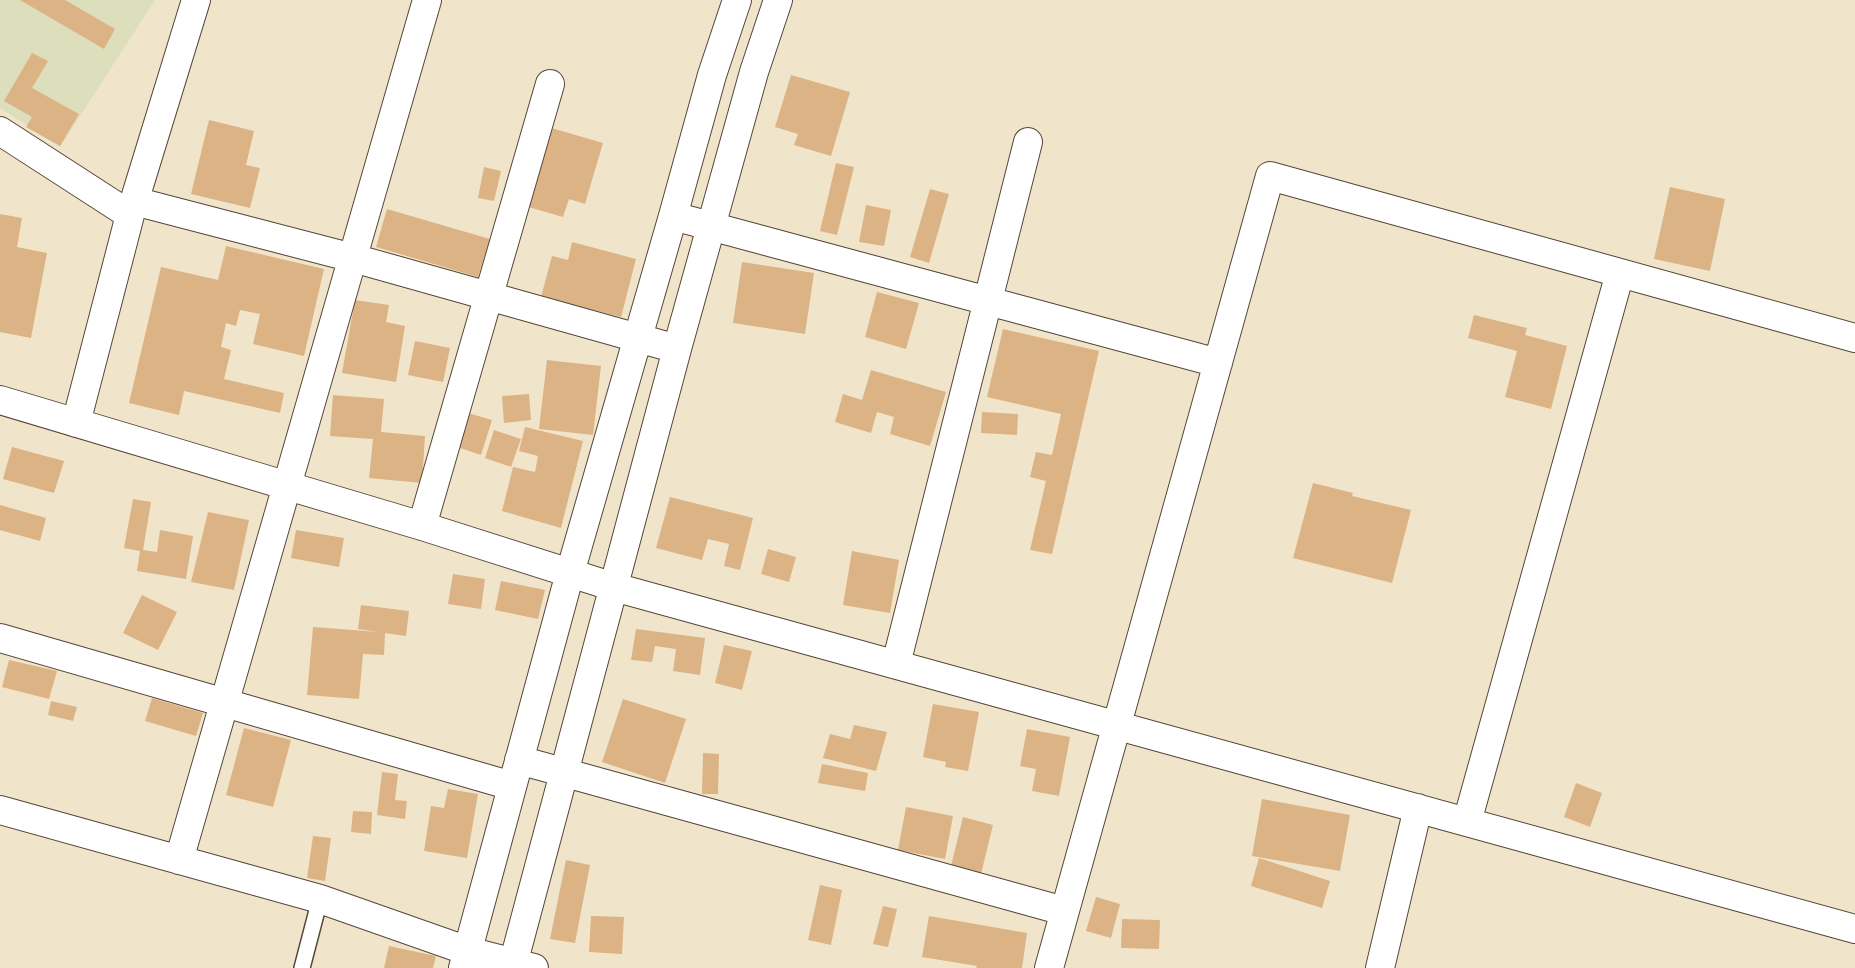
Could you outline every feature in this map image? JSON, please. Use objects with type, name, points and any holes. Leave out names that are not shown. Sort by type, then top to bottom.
[{"type":"street","points":[[76,423],[132,208],[196,0]]},
{"type":"street","points":[[180,860],[427,0]]},
{"type":"street","points":[[466,960],[570,573],[712,75],[737,0]]},
{"type":"street","points":[[0,810],[320,899],[466,960],[520,966],[563,773],[754,72],[778,0]]},
{"type":"street","points":[[422,526],[550,84]]},
{"type":"street","points":[[0,131],[132,208],[353,258],[677,349]]},
{"type":"street","points":[[896,664],[1028,142]]},
{"type":"street","points":[[1049,968],[1270,176],[1855,338]]},
{"type":"street","points":[[673,216],[1218,363]]},
{"type":"street","points":[[1466,822],[1620,273]]},
{"type":"street","points":[[0,400],[422,526],[614,586],[1855,929]]},
{"type":"street","points":[[0,638],[512,786]]},
{"type":"street","points":[[520,760],[1064,911]]},
{"type":"street","points":[[1380,968],[1418,808]]},
{"type":"lane","points":[[302,968],[320,899]]},
{"type":"shaded area","points":[[0,0],[155,0],[60,147],[0,108]]},
{"type":"building","points":[[20,0],[65,0],[115,29],[104,49]]},
{"type":"building","points":[[32,53],[48,61],[32,88],[79,114],[60,146],[26,127],[32,117],[4,101]]},
{"type":"building","points":[[791,75],[850,92],[831,156],[794,145],[798,134],[775,127]]},
{"type":"building","points":[[209,120],[254,131],[246,165],[260,168],[250,208],[191,194]]},
{"type":"building","points":[[548,127],[603,143],[585,204],[569,199],[563,217],[525,206]]},
{"type":"building","points":[[836,163],[854,167],[837,235],[820,231]]},
{"type":"building","points":[[484,167],[501,171],[494,201],[478,198]]},
{"type":"building","points":[[1670,187],[1725,199],[1710,271],[1654,259]]},
{"type":"building","points":[[930,189],[949,194],[929,263],[910,257]]},
{"type":"building","points":[[866,205],[891,210],[884,246],[859,242]]},
{"type":"building","points":[[387,209],[490,239],[478,277],[376,247]]},
{"type":"building","points":[[0,214],[22,218],[17,247],[47,253],[31,338],[0,332]]},
{"type":"building","points":[[572,242],[636,259],[621,317],[541,297],[552,256],[568,260]]},
{"type":"building","points":[[226,246],[324,269],[304,356],[253,344],[260,314],[240,310],[236,326],[226,323],[221,347],[231,350],[224,379],[284,393],[280,413],[184,391],[179,415],[129,403],[161,267],[218,280]]},
{"type":"building","points":[[742,262],[814,273],[805,334],[733,323]]},
{"type":"building","points":[[877,292],[919,303],[906,349],[865,337]]},
{"type":"building","points":[[355,300],[389,305],[386,322],[405,326],[396,382],[342,373]]},
{"type":"building","points":[[1474,315],[1527,328],[1525,335],[1567,346],[1551,409],[1505,397],[1517,351],[1468,338]]},
{"type":"building","points":[[1003,329],[1099,351],[1052,554],[1030,550],[1046,481],[1030,477],[1036,452],[1052,455],[1061,414],[987,397]]},
{"type":"building","points":[[415,341],[450,348],[443,382],[408,375]]},
{"type":"building","points":[[547,360],[601,366],[593,435],[539,429]]},
{"type":"building","points":[[871,370],[946,392],[930,446],[890,434],[894,417],[877,412],[871,433],[835,422],[843,394],[862,400]]},
{"type":"building","points":[[529,394],[531,420],[504,423],[502,396]]},
{"type":"building","points":[[333,395],[384,399],[381,432],[425,436],[422,483],[369,478],[373,439],[330,436]]},
{"type":"building","points":[[982,412],[1018,414],[1017,435],[981,433]]},
{"type":"building","points":[[468,413],[492,420],[481,455],[457,447]]},
{"type":"building","points":[[525,427],[583,441],[561,528],[502,511],[513,467],[535,472],[538,456],[519,451]]},
{"type":"building","points":[[494,430],[521,439],[511,467],[485,458]]},
{"type":"building","points":[[12,447],[64,461],[54,493],[3,479]]},
{"type":"building","points":[[1313,483],[1353,493],[1352,496],[1411,510],[1392,583],[1293,558]]},
{"type":"building","points":[[670,497],[753,518],[740,570],[724,566],[729,544],[708,539],[702,560],[656,548]]},
{"type":"building","points":[[133,499],[151,502],[143,550],[157,552],[160,530],[193,536],[186,579],[137,571],[140,551],[124,548]]},
{"type":"building","points":[[0,505],[46,518],[40,541],[0,530]]},
{"type":"building","points":[[208,512],[249,520],[234,590],[191,582]]},
{"type":"building","points":[[296,530],[344,538],[339,567],[291,558]]},
{"type":"building","points":[[768,549],[796,557],[789,582],[761,574]]},
{"type":"building","points":[[852,551],[899,560],[890,613],[843,605]]},
{"type":"building","points":[[453,574],[485,579],[481,609],[448,604]]},
{"type":"building","points":[[501,581],[545,590],[538,619],[495,610]]},
{"type":"building","points":[[142,595],[177,612],[158,650],[123,633]]},
{"type":"building","points":[[361,605],[409,611],[406,636],[385,633],[384,655],[363,654],[359,699],[307,695],[313,627],[379,632],[358,629]]},
{"type":"building","points":[[636,629],[705,638],[700,675],[673,671],[676,649],[655,646],[652,662],[631,660]]},
{"type":"building","points":[[724,645],[752,651],[742,690],[715,683]]},
{"type":"building","points":[[9,660],[57,671],[49,699],[2,687]]},
{"type":"building","points":[[152,698],[203,713],[196,736],[145,721]]},
{"type":"building","points":[[623,699],[686,719],[665,783],[602,762]]},
{"type":"building","points":[[51,701],[77,707],[73,721],[48,715]]},
{"type":"building","points":[[933,704],[979,712],[968,771],[945,767],[946,762],[923,757]]},
{"type":"building","points":[[854,725],[887,732],[876,771],[823,758],[830,734],[850,739]]},
{"type":"building","points":[[244,728],[291,740],[273,807],[226,795]]},
{"type":"building","points":[[1027,729],[1070,737],[1059,796],[1032,791],[1036,769],[1020,766]]},
{"type":"building","points":[[703,753],[719,754],[718,794],[702,794]]},
{"type":"building","points":[[822,764],[868,773],[865,791],[818,783]]},
{"type":"building","points":[[382,772],[398,774],[395,800],[407,801],[405,819],[377,815]]},
{"type":"building","points":[[1576,783],[1602,793],[1590,827],[1564,817]]},
{"type":"building","points":[[448,789],[478,794],[467,858],[424,851],[431,806],[444,808]]},
{"type":"building","points":[[1262,799],[1350,815],[1340,871],[1252,856]]},
{"type":"building","points":[[906,807],[953,816],[945,859],[898,850]]},
{"type":"building","points":[[353,811],[372,812],[371,834],[351,832]]},
{"type":"building","points":[[963,817],[993,825],[980,878],[950,870]]},
{"type":"building","points":[[313,836],[331,838],[325,881],[307,878]]},
{"type":"building","points":[[1259,858],[1330,881],[1322,908],[1251,886]]},
{"type":"building","points":[[566,860],[590,865],[575,943],[550,939]]},
{"type":"building","points":[[820,885],[842,890],[831,945],[808,940]]},
{"type":"building","points":[[1096,897],[1120,904],[1111,938],[1086,931]]},
{"type":"building","points":[[883,906],[897,909],[888,947],[873,944]]},
{"type":"building","points":[[591,916],[624,917],[622,954],[589,952]]},
{"type":"building","points":[[929,916],[1027,933],[1022,968],[976,968],[977,966],[922,957]]},
{"type":"building","points":[[1122,919],[1160,920],[1159,949],[1121,948]]},
{"type":"building","points":[[389,946],[436,956],[433,968],[384,968]]}]
